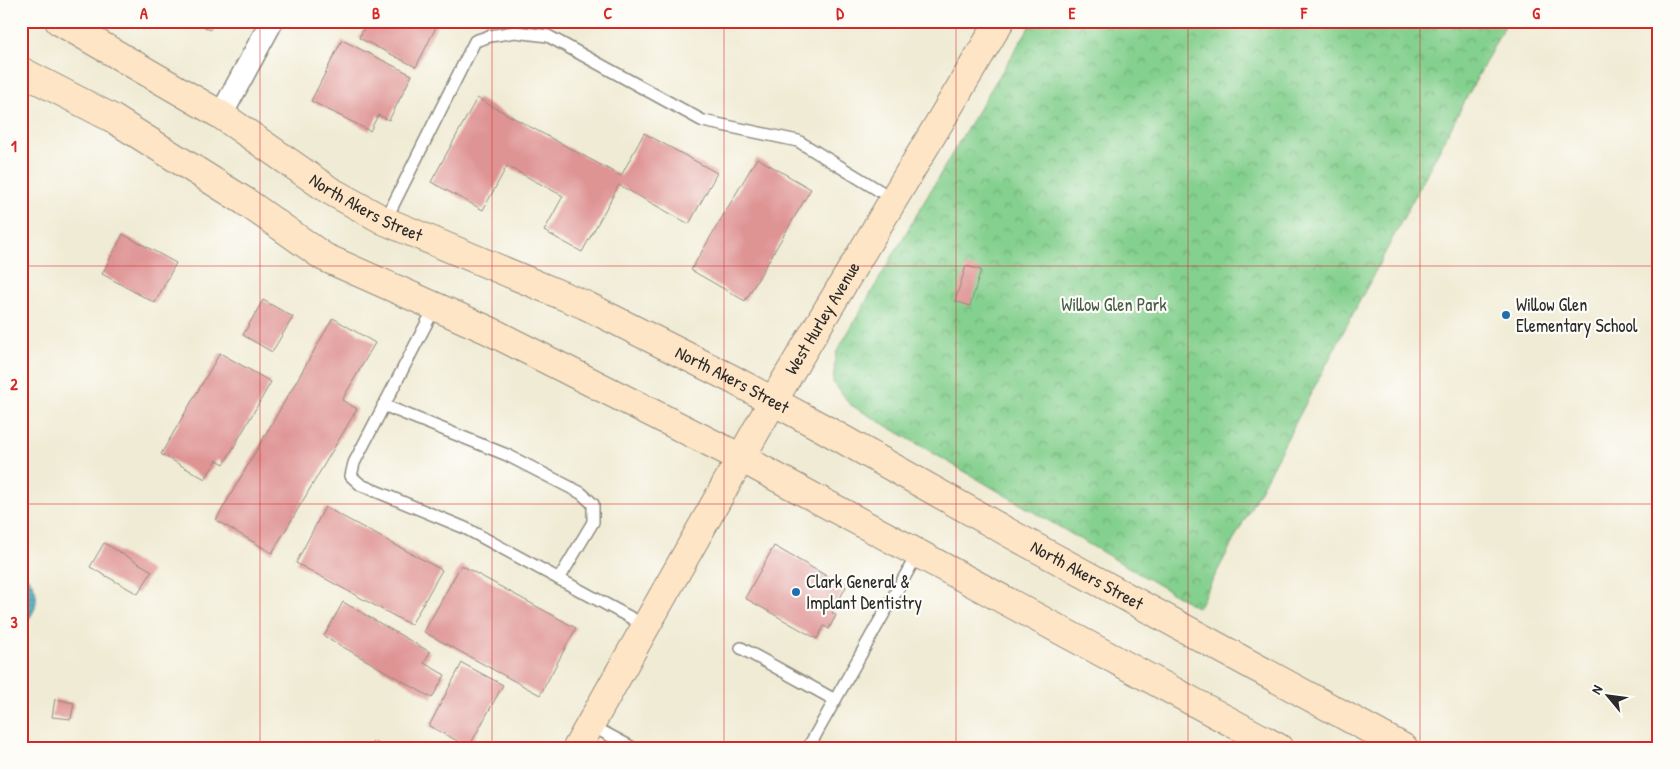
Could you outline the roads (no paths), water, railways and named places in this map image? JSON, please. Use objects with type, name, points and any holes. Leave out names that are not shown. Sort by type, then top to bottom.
[{"type":"main road","name":"North Akers Street","points":[[59,21],[221,115],[329,190],[385,221],[585,305],[773,401],[1011,534],[1404,748]]},
{"type":"main road","name":"West Hurley Avenue","points":[[584,736],[773,401],[1000,21]]},
{"type":"main road","points":[[21,71],[112,118],[246,202],[324,257],[488,330],[741,458],[1279,748]]},
{"type":"street","points":[[221,115],[272,21]]},
{"type":"lane","points":[[385,221],[475,41],[490,36],[515,32],[548,36],[703,121],[798,141],[893,199]]},
{"type":"lane","points":[[435,306],[354,463],[351,476],[361,485],[465,528],[646,626]]},
{"type":"lane","points":[[383,405],[507,454],[581,493],[593,504],[593,522],[559,579]]},
{"type":"lane","points":[[808,748],[918,553]]},
{"type":"lane","points":[[741,648],[835,700]]},
{"type":"lane","points":[[584,736],[633,748]]},
{"type":"water","points":[[21,577],[27,577],[32,582],[35,589],[36,602],[31,616],[21,625]]},
{"type":"place","name":"Willow Glen Elementary School","points":[[1506,315]]},
{"type":"place","name":"Clark General & Implant Dentistry","points":[[796,592]]},
{"type":"park label","name":"Willow Glen Park","points":[[1114,305]]}]
